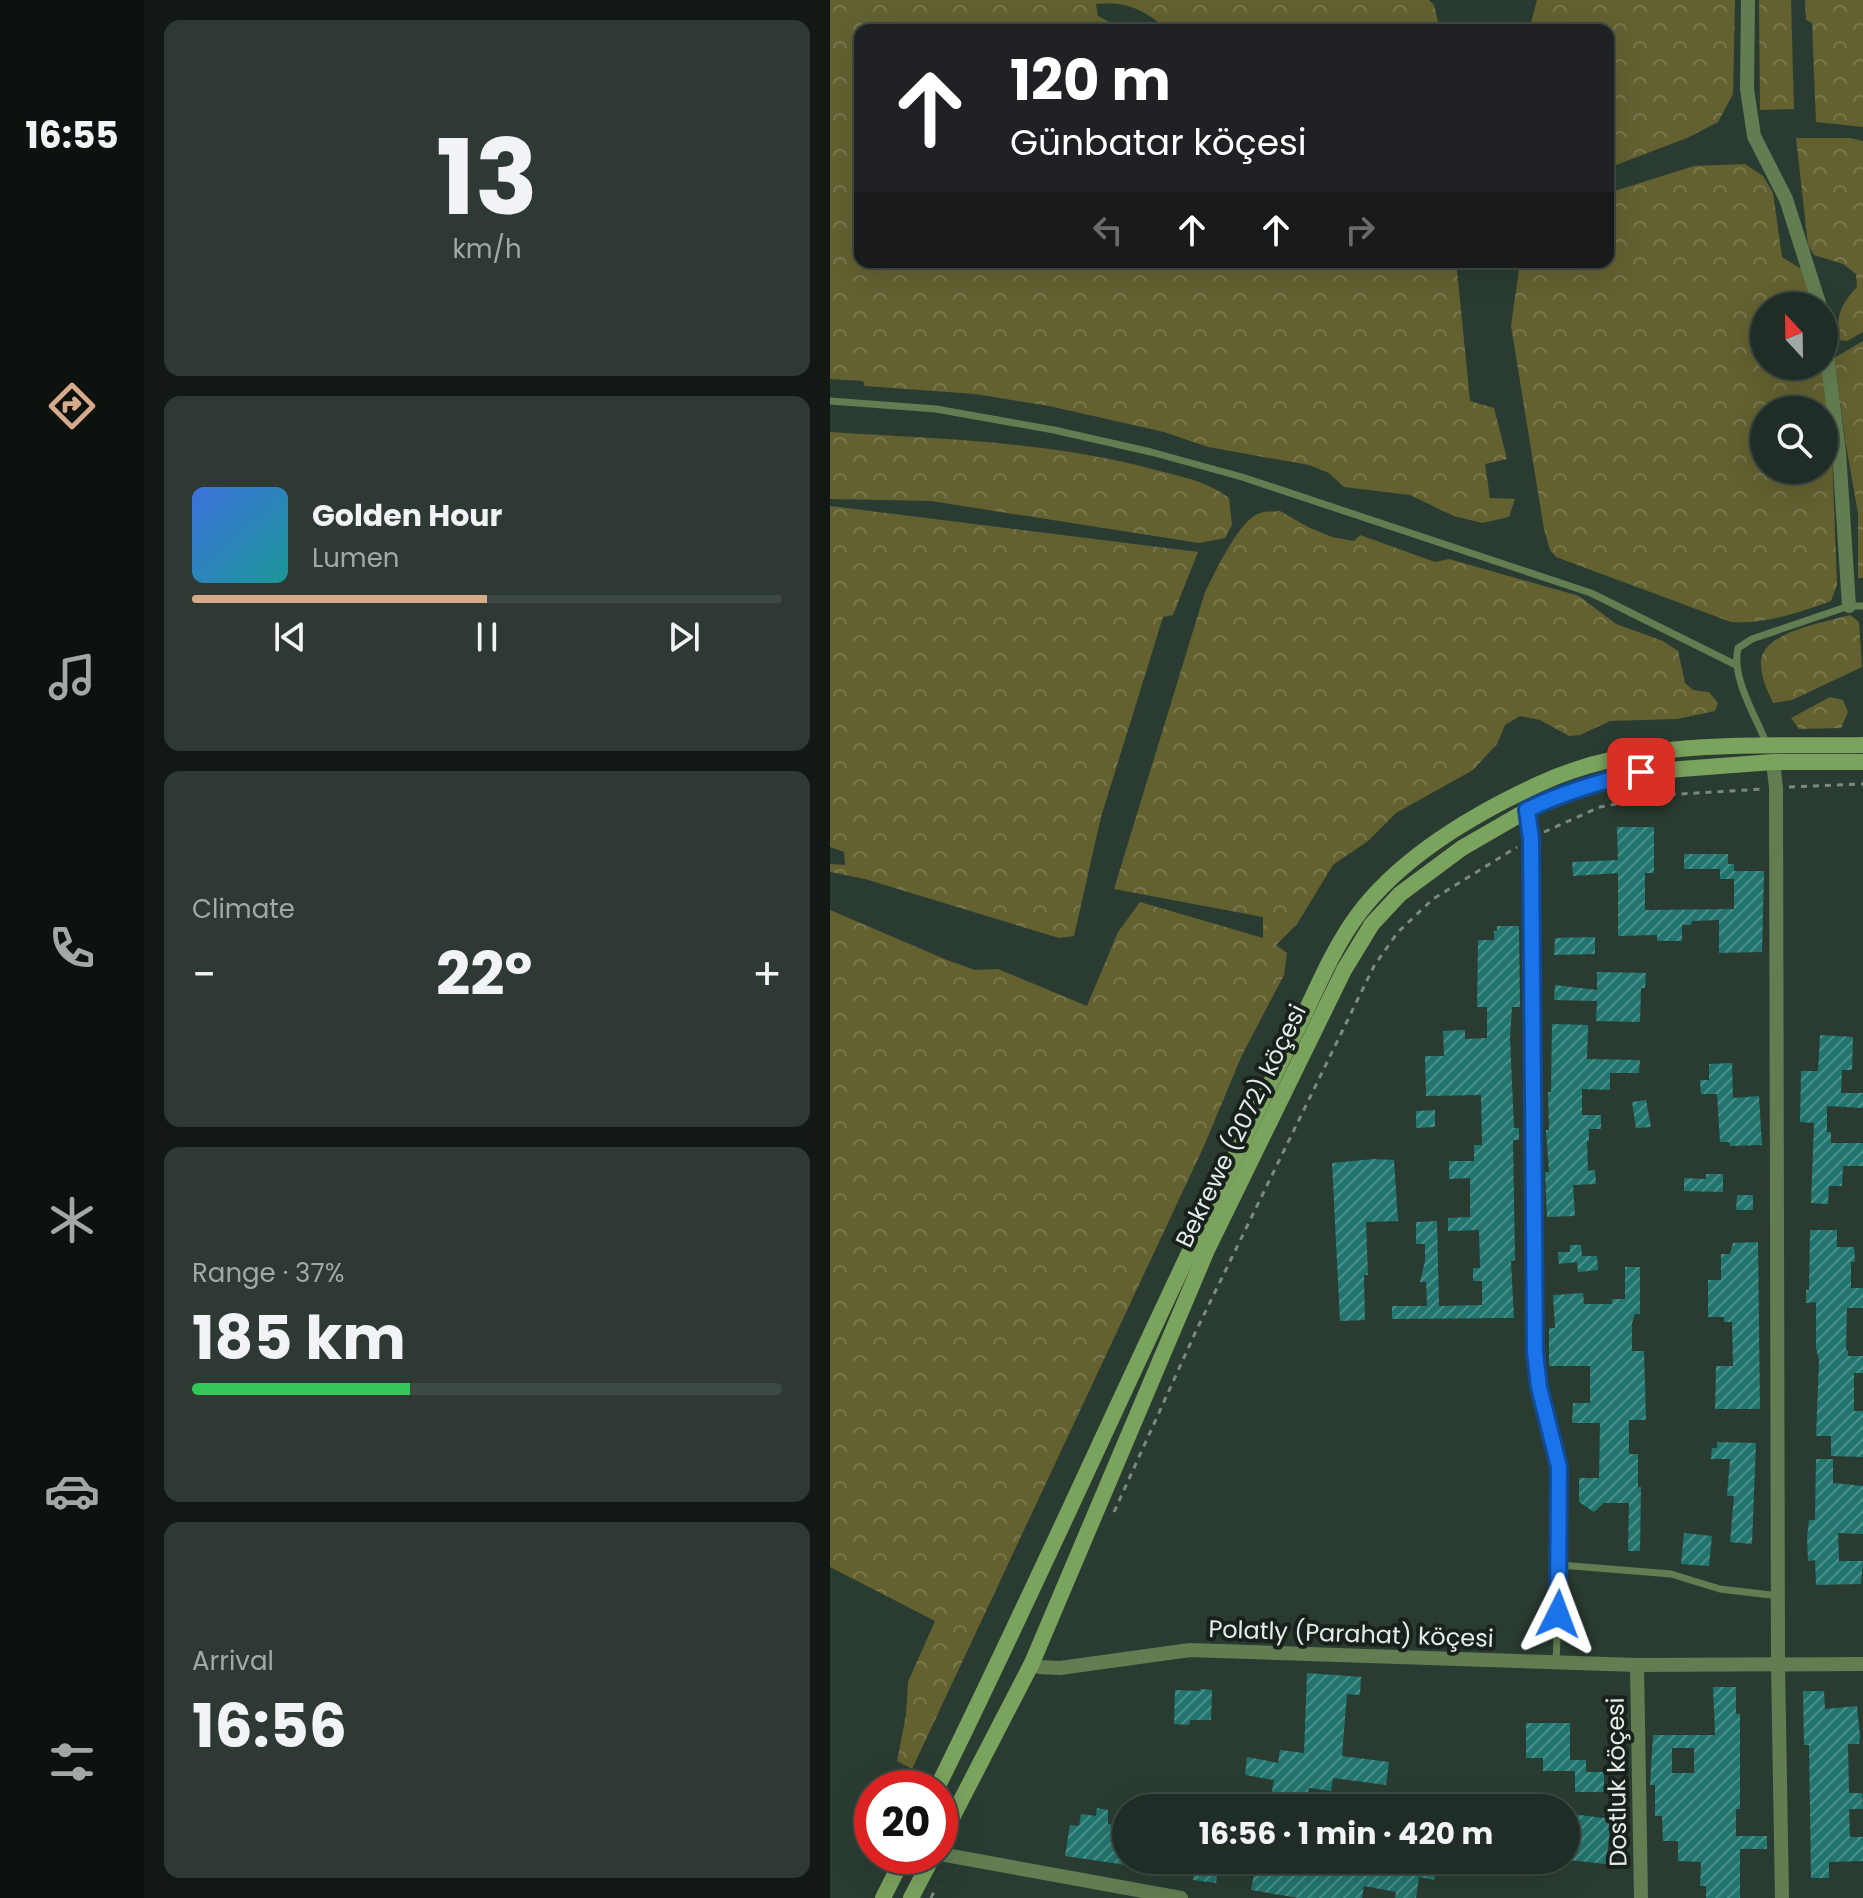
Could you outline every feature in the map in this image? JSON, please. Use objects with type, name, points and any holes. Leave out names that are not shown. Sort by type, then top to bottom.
[{"type":"main road","name":"Bekrewe (2072) köçesi","points":[[958,1806],[1032,1663],[1207,1250],[1344,970],[1372,924],[1400,894],[1462,848],[1547,799],[1606,779],[1641,772],[1863,745]]},
{"type":"main road","name":"Bekrewe (2072) köçesi","points":[[946,1770],[1009,1644],[1199,1230],[1330,961],[1358,915],[1386,882],[1417,857],[1496,806],[1541,783],[1600,761],[1676,749],[1863,762]]},
{"type":"main road","points":[[883,1898],[895,1874]]},
{"type":"main road","points":[[911,1898],[924,1874]]},
{"type":"street","points":[[1748,0],[1747,89],[1754,136],[1786,199],[1816,292]]},
{"type":"street","points":[[1830,380],[1856,606]]},
{"type":"street","points":[[1771,754],[1776,788],[1778,1665],[1782,1898]]},
{"type":"street","points":[[1527,810],[1531,839],[1535,1352]]},
{"type":"street","name":"Polatly (Parahat) köçesi","points":[[1032,1663],[1039,1667],[1060,1668],[1190,1650],[1637,1665],[1863,1664]]},
{"type":"street","name":"Dostluk köçesi","points":[[1637,1665],[1641,1898]]},
{"type":"street","points":[[958,1857],[1181,1898]]},
{"type":"lane","points":[[830,401],[936,409],[1054,430],[1242,477],[1591,593],[1734,664]]},
{"type":"lane","points":[[1771,754],[1738,679],[1734,664],[1738,648],[1752,639],[1856,606]]},
{"type":"lane","points":[[1535,1352],[1539,1387],[1559,1467],[1560,1565],[1556,1663]]},
{"type":"lane","points":[[1560,1565],[1671,1574],[1720,1589],[1780,1596]]},
{"type":"path","points":[[1108,1524],[1150,1438],[1196,1331],[1374,966],[1398,932],[1433,899],[1531,839],[1600,807],[1665,795],[1863,784]]},
{"type":"path","points":[[931,1898],[937,1884]]},
{"type":"green space","points":[[830,0],[1429,0],[1434,5],[1439,24],[1161,24],[1135,8],[1107,3],[1096,4],[1098,16],[1113,24],[854,24],[854,268],[1458,268],[1470,401],[1494,408],[1507,459],[1485,464],[1490,498],[1515,499],[1509,517],[1482,523],[1454,516],[1410,495],[1344,487],[1329,473],[1309,465],[1208,447],[1164,432],[1049,406],[975,394],[865,386],[863,381],[830,379]]},
{"type":"green space","points":[[1537,0],[1735,0],[1733,94],[1718,122],[1687,138],[1614,166],[1614,24],[1531,24]]},
{"type":"green space","points":[[1759,0],[1791,0],[1794,109],[1760,110]]},
{"type":"green space","points":[[1805,0],[1863,0],[1863,127],[1816,122],[1812,23],[1806,20]]},
{"type":"green space","points":[[1796,138],[1850,138],[1863,141],[1863,332],[1847,341],[1840,340],[1839,318],[1843,305],[1857,287],[1856,274],[1843,264],[1814,255],[1808,245]]},
{"type":"green space","points":[[1745,164],[1763,176],[1773,193],[1782,257],[1803,270],[1809,292],[1750,292],[1750,380],[1824,380],[1826,396],[1750,396],[1750,484],[1833,484],[1837,585],[1831,601],[1769,619],[1731,622],[1556,557],[1550,550],[1511,326],[1519,268],[1614,268],[1614,191],[1694,166]]},
{"type":"green space","points":[[1863,341],[1863,578],[1858,578],[1858,513],[1837,380],[1838,356]]},
{"type":"green space","points":[[830,432],[1035,447],[1116,460],[1194,480],[1221,492],[1229,498],[1232,525],[1225,538],[1199,543],[931,501],[830,499]]},
{"type":"green space","points":[[830,506],[1198,552],[1173,615],[1163,617],[1101,817],[1074,936],[1059,938],[865,879],[830,872],[830,864],[845,865],[844,852],[830,847]]},
{"type":"green space","points":[[1280,511],[1332,537],[1354,541],[1360,535],[1435,562],[1449,559],[1579,596],[1616,624],[1663,641],[1678,651],[1685,683],[1693,690],[1709,692],[1718,703],[1715,711],[1677,719],[1610,721],[1580,735],[1569,736],[1540,720],[1520,716],[1505,725],[1497,744],[1473,770],[1396,813],[1368,841],[1333,865],[1297,924],[1276,945],[1287,953],[1284,975],[1242,1055],[1204,1146],[912,1769],[897,1761],[906,1715],[908,1682],[935,1621],[830,1567],[830,910],[947,960],[975,970],[998,969],[1087,1006],[1118,932],[1140,902],[1263,938],[1263,917],[1114,889],[1205,592],[1244,525],[1260,513]]},
{"type":"green space","points":[[1850,615],[1859,622],[1862,667],[1792,700],[1773,703],[1762,672],[1764,651],[1772,643],[1797,630]]},
{"type":"green space","points":[[1830,697],[1843,700],[1848,712],[1841,728],[1799,729],[1791,718]]},
{"type":"building","points":[[1617,827],[1654,827],[1654,873],[1645,873],[1645,910],[1734,909],[1734,871],[1764,871],[1762,952],[1719,953],[1719,920],[1692,921],[1691,925],[1682,925],[1682,941],[1657,941],[1657,935],[1618,936],[1618,873],[1573,876],[1572,862],[1618,860]]},
{"type":"building","points":[[1684,854],[1728,854],[1728,864],[1734,864],[1734,879],[1720,879],[1720,869],[1684,869]]},
{"type":"building","points":[[1497,926],[1519,926],[1520,1007],[1512,1007],[1510,1038],[1514,1128],[1519,1128],[1519,1140],[1513,1140],[1515,1260],[1511,1261],[1514,1318],[1392,1319],[1392,1306],[1427,1306],[1426,1282],[1420,1282],[1425,1244],[1416,1244],[1416,1222],[1437,1221],[1439,1306],[1482,1305],[1482,1281],[1473,1281],[1473,1268],[1480,1268],[1479,1230],[1448,1231],[1448,1218],[1470,1217],[1470,1178],[1449,1179],[1449,1161],[1474,1161],[1474,1145],[1482,1145],[1481,1095],[1426,1096],[1425,1056],[1444,1056],[1443,1031],[1465,1030],[1465,1039],[1487,1038],[1487,1007],[1477,1007],[1478,940],[1494,940]]},
{"type":"building","points":[[1595,937],[1595,954],[1554,955],[1555,938]]},
{"type":"building","points":[[1597,972],[1646,973],[1645,988],[1641,988],[1640,1022],[1596,1021],[1597,1001],[1554,1000],[1555,985],[1597,990]]},
{"type":"building","points":[[1552,1024],[1588,1025],[1587,1059],[1640,1060],[1639,1073],[1610,1073],[1610,1090],[1582,1089],[1582,1115],[1601,1115],[1601,1129],[1589,1129],[1588,1171],[1595,1170],[1596,1184],[1573,1185],[1575,1216],[1547,1217],[1545,1172],[1549,1172],[1546,1130],[1549,1130]]},
{"type":"building","points":[[1820,1035],[1853,1037],[1852,1070],[1842,1070],[1841,1093],[1863,1093],[1863,1108],[1827,1106],[1827,1132],[1831,1132],[1831,1143],[1863,1143],[1863,1166],[1843,1166],[1842,1186],[1829,1186],[1828,1204],[1811,1203],[1814,1123],[1800,1122],[1801,1071],[1818,1071]]},
{"type":"building","points":[[1732,1063],[1733,1098],[1759,1096],[1762,1145],[1730,1146],[1729,1142],[1720,1142],[1717,1094],[1701,1094],[1700,1080],[1709,1080],[1709,1064]]},
{"type":"building","points":[[1646,1100],[1651,1127],[1636,1128],[1632,1102]]},
{"type":"building","points":[[1435,1110],[1435,1127],[1416,1128],[1416,1111]]},
{"type":"building","points":[[1394,1160],[1398,1221],[1366,1222],[1368,1275],[1364,1275],[1365,1320],[1340,1321],[1332,1163]]},
{"type":"building","points":[[1706,1174],[1723,1174],[1723,1192],[1684,1191],[1684,1178],[1706,1179]]},
{"type":"building","points":[[1737,1195],[1753,1195],[1753,1210],[1736,1210]]},
{"type":"building","points":[[1810,1230],[1837,1230],[1837,1247],[1854,1247],[1851,1288],[1863,1288],[1863,1308],[1847,1308],[1846,1350],[1848,1356],[1863,1356],[1863,1373],[1854,1373],[1854,1411],[1863,1411],[1863,1457],[1831,1456],[1831,1436],[1816,1436],[1819,1360],[1816,1302],[1806,1303]]},
{"type":"building","points":[[1758,1242],[1760,1409],[1715,1409],[1716,1366],[1733,1366],[1732,1322],[1724,1322],[1724,1317],[1708,1317],[1708,1280],[1721,1280],[1721,1254],[1730,1254],[1733,1243]]},
{"type":"building","points":[[1570,1245],[1581,1245],[1582,1256],[1597,1256],[1598,1270],[1578,1272],[1577,1262],[1559,1264],[1558,1252],[1570,1252]]},
{"type":"building","points":[[1625,1267],[1640,1267],[1640,1314],[1635,1314],[1632,1323],[1632,1351],[1644,1351],[1646,1420],[1629,1420],[1629,1454],[1638,1454],[1640,1551],[1628,1551],[1629,1503],[1604,1503],[1594,1512],[1579,1502],[1579,1478],[1599,1478],[1600,1423],[1572,1423],[1573,1403],[1590,1403],[1590,1366],[1549,1366],[1549,1328],[1555,1328],[1553,1295],[1583,1293],[1584,1304],[1612,1304],[1612,1299],[1625,1299]]},
{"type":"building","points":[[1717,1442],[1756,1443],[1752,1544],[1730,1542],[1734,1496],[1727,1496],[1730,1459],[1711,1459],[1712,1448],[1717,1448]]},
{"type":"building","points":[[1816,1459],[1833,1459],[1833,1483],[1863,1486],[1863,1534],[1838,1533],[1839,1561],[1863,1561],[1861,1584],[1816,1585],[1815,1560],[1808,1561],[1807,1537],[1809,1520],[1815,1520]]},
{"type":"building","points":[[1684,1533],[1712,1536],[1709,1566],[1681,1564]]},
{"type":"building","points":[[1307,1673],[1361,1677],[1360,1695],[1347,1694],[1342,1756],[1389,1762],[1386,1785],[1333,1778],[1331,1791],[1309,1788],[1308,1794],[1272,1794],[1274,1780],[1245,1775],[1247,1757],[1278,1763],[1280,1750],[1304,1753]]},
{"type":"building","points":[[1713,1687],[1736,1687],[1736,1714],[1740,1714],[1740,1809],[1736,1809],[1736,1836],[1767,1836],[1767,1849],[1740,1849],[1740,1898],[1706,1898],[1706,1886],[1700,1886],[1701,1862],[1678,1861],[1678,1841],[1663,1841],[1662,1816],[1655,1816],[1655,1785],[1650,1785],[1653,1735],[1715,1735]],"holes":[[[1672,1748],[1694,1748],[1694,1773],[1672,1773]]]},
{"type":"building","points":[[1175,1690],[1212,1690],[1211,1720],[1190,1720],[1189,1725],[1174,1724]]},
{"type":"building","points":[[1803,1691],[1824,1691],[1825,1709],[1857,1706],[1860,1737],[1859,1744],[1848,1744],[1849,1793],[1862,1793],[1863,1809],[1849,1809],[1850,1837],[1863,1837],[1863,1861],[1829,1862],[1829,1878],[1811,1878],[1809,1745],[1804,1745]]},
{"type":"building","points":[[1526,1723],[1570,1723],[1570,1760],[1586,1760],[1586,1772],[1604,1772],[1604,1792],[1575,1792],[1575,1771],[1543,1771],[1543,1758],[1526,1758]]},
{"type":"building","points":[[1097,1808],[1108,1810],[1108,1824],[1112,1825],[1112,1863],[1065,1856],[1070,1825],[1079,1826],[1081,1814],[1096,1816]]},
{"type":"building","points":[[1580,1815],[1611,1819],[1606,1864],[1580,1861]]},
{"type":"building","points":[[1194,1874],[1217,1874],[1216,1883],[1193,1880]]},
{"type":"building","points":[[1254,1874],[1435,1874],[1434,1880],[1419,1877],[1416,1898],[1395,1898],[1396,1892],[1364,1886],[1362,1898],[1299,1898],[1251,1890]]},
{"type":"route","points":[[1558,1614],[1559,1467],[1539,1387],[1535,1352],[1531,839],[1527,810],[1547,799],[1606,779],[1641,772]]}]
